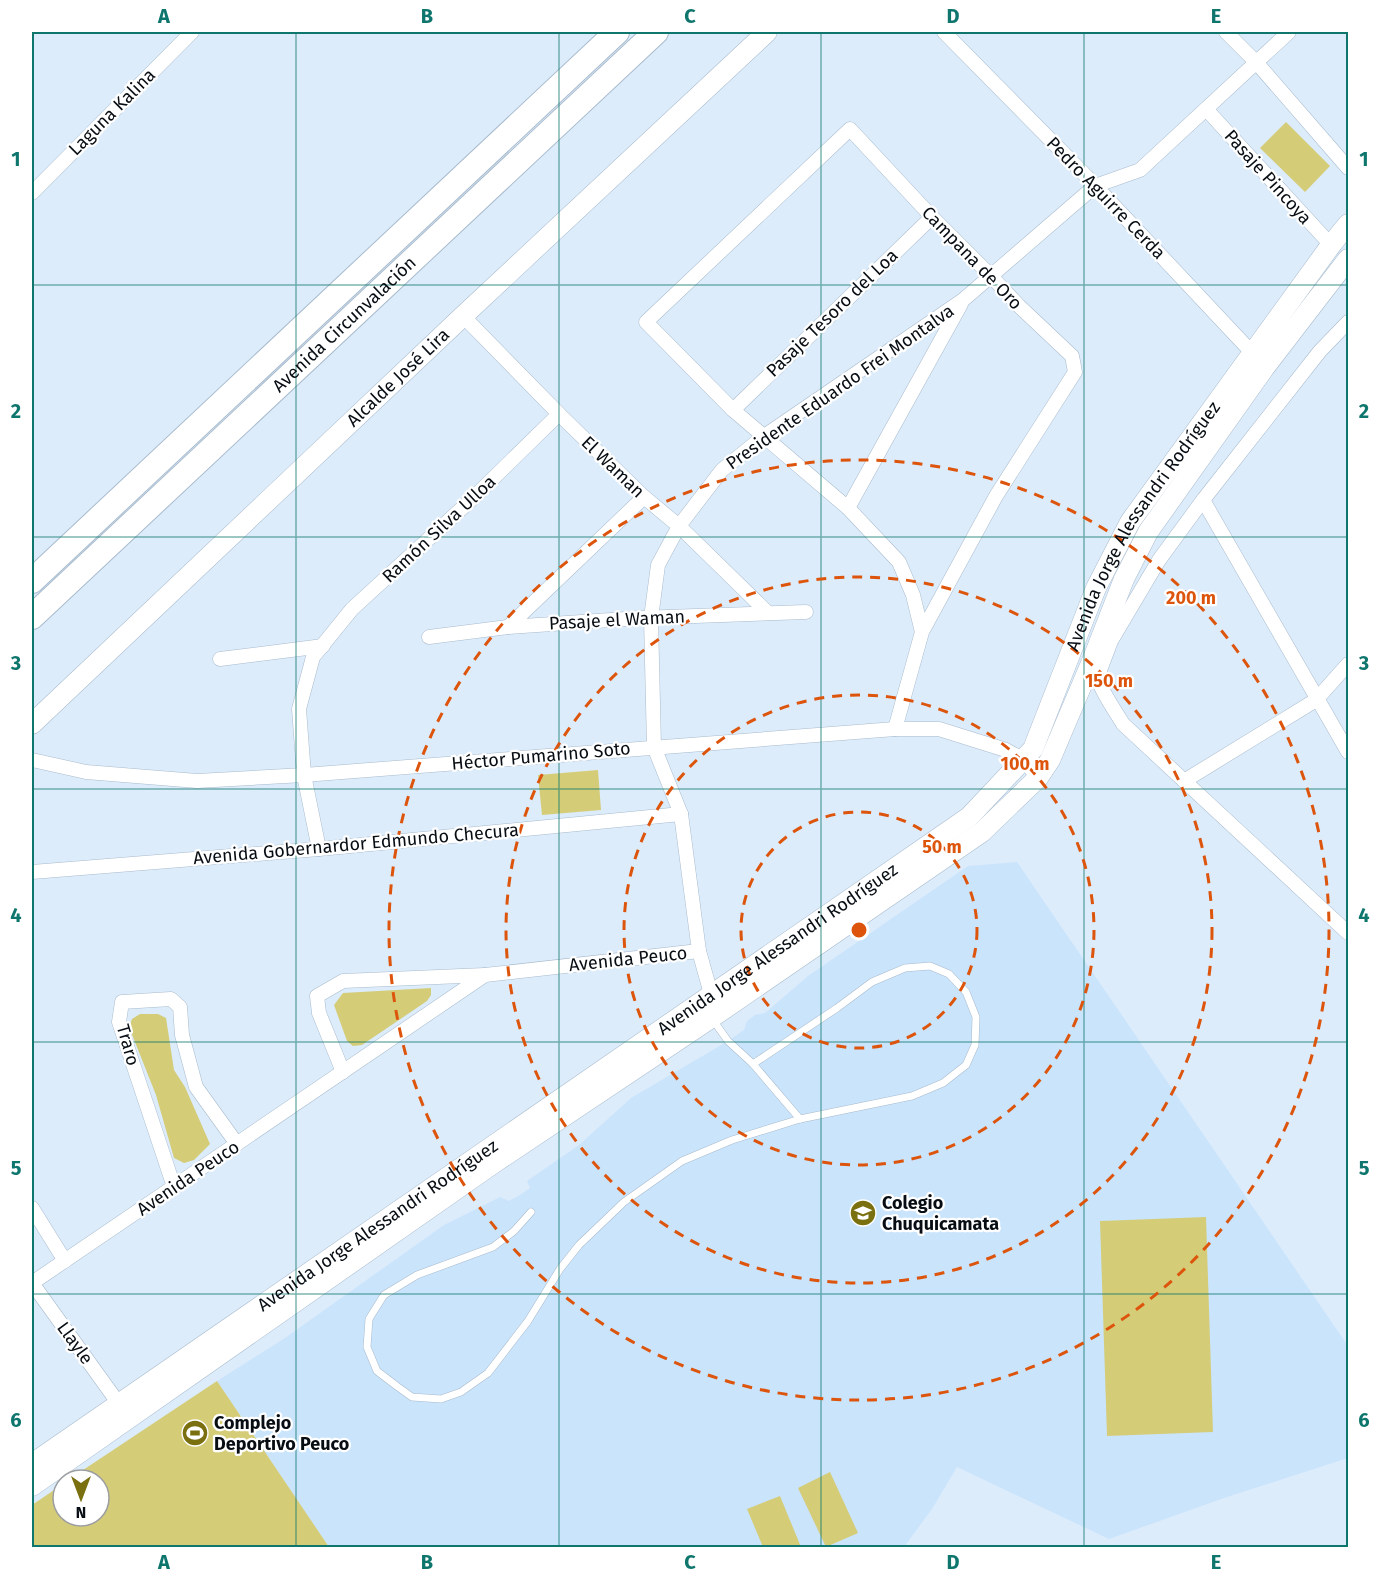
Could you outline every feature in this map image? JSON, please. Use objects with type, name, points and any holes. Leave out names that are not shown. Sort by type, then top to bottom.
[{"type":"highway","name":"Avenida Circunvalación","points":[[32,581],[617,32]]},
{"type":"highway","name":"Avenida Circunvalación","points":[[32,616],[656,32]]},
{"type":"street","name":"Laguna Kalina","points":[[32,193],[192,32]]},
{"type":"street","name":"Alcalde José Lira","points":[[32,724],[767,32]]},
{"type":"street","name":"Pedro Aguirre Cerda","points":[[944,32],[1095,186],[1259,360]]},
{"type":"street","points":[[1226,32],[1256,62],[1348,168]]},
{"type":"street","name":"Presidente Eduardo Frei Montalva","points":[[711,1018],[711,994],[699,951],[681,814],[654,747],[651,618],[658,565],[678,526],[722,470],[763,437],[963,300],[1095,186],[1140,170],[1289,32]]},
{"type":"street","name":"Pasaje Pincoya","points":[[1206,109],[1331,245]]},
{"type":"street","name":"Campana de Oro","points":[[733,410],[646,322],[850,129],[1019,306],[1072,356],[1075,372],[996,496],[922,632],[895,729]]},
{"type":"street","name":"Pasaje Tesoro del Loa","points":[[733,410],[932,217]]},
{"type":"street","name":"Avenida Jorge Alessandri Rodríguez","points":[[489,1157],[711,1018],[982,832],[1038,778],[1050,760],[1095,670],[1124,579],[1148,532],[1331,245],[1348,224]]},
{"type":"street","name":"Avenida Jorge Alessandri Rodríguez","points":[[32,1486],[230,1337],[489,1157],[711,994],[969,817],[1033,749],[1096,588],[1130,522],[1259,360],[1348,259]]},
{"type":"street","points":[[848,508],[963,300]]},
{"type":"street","name":"El Waman","points":[[464,316],[559,414],[768,613]]},
{"type":"street","points":[[1348,322],[1320,351],[1159,560],[1095,670],[1110,703],[1123,724],[1348,933]]},
{"type":"street","points":[[733,410],[848,508],[899,562],[913,595],[922,632]]},
{"type":"street","name":"Ramón Silva Ulloa","points":[[319,849],[304,776],[299,709],[313,657],[352,609],[471,500],[559,414]]},
{"type":"street","points":[[508,627],[644,497]]},
{"type":"street","points":[[1203,500],[1348,752]]},
{"type":"street","name":"Pasaje el Waman","points":[[429,636],[508,627],[806,612]]},
{"type":"street","points":[[220,659],[323,646]]},
{"type":"street","points":[[1184,782],[1317,699],[1348,664]]},
{"type":"street","name":"Héctor Pumarino Soto","points":[[32,760],[86,772],[197,781],[304,776],[895,729],[939,729],[1006,750],[1024,760],[1038,778]]},
{"type":"street","name":"Avenida Gobernardor Edmundo Checura","points":[[32,873],[319,849],[681,814]]},
{"type":"street","name":"Avenida Peuco","points":[[343,1072],[319,1013],[317,996],[343,981],[485,975],[699,951]]},
{"type":"street","name":"Avenida Peuco","points":[[32,1283],[485,975]]},
{"type":"street","name":"Traro","points":[[174,1187],[118,1022],[122,1002],[171,999],[180,1007],[182,1035],[196,1087],[237,1144]]},
{"type":"street","points":[[32,1208],[65,1261]]},
{"type":"street","name":"Llayle","points":[[32,1283],[118,1404]]},
{"type":"street","name":"Avenida Jorge Alessandri Rodríguez","points":[[32,1464],[118,1404],[230,1337]]},
{"type":"lane","points":[[531,1212],[514,1231],[493,1247],[417,1275],[384,1295],[369,1319],[368,1347],[377,1371],[412,1397],[441,1399],[461,1392],[488,1373],[528,1320],[579,1245],[624,1202],[682,1161],[732,1140],[800,1119],[912,1096],[943,1083],[966,1065],[975,1045],[976,1017],[966,992],[949,974],[930,966],[905,968],[872,982],[753,1064]]},
{"type":"lane","points":[[711,1018],[728,1041],[753,1064],[800,1119]]},
{"type":"shaded area","points":[[1286,122],[1330,166],[1305,192],[1260,148]]},
{"type":"shaded area","points":[[598,770],[601,810],[542,815],[538,775]]},
{"type":"shaded area","name":"Colegio Chuquicamata","points":[[1017,862],[1348,1346],[1348,1458],[1224,1498],[1109,1539],[957,1467],[932,1509],[904,1547],[329,1547],[217,1381],[285,1338],[444,1225],[500,1197],[509,1201],[520,1195],[530,1188],[527,1181],[579,1145],[631,1098],[744,1030],[747,1021],[755,1015],[765,1013],[808,976],[968,866]]},
{"type":"shaded area","points":[[431,988],[431,995],[427,1001],[362,1045],[353,1046],[347,1041],[334,1005],[343,993]]},
{"type":"shaded area","points":[[140,1014],[158,1014],[166,1018],[174,1070],[185,1087],[210,1144],[194,1160],[184,1163],[174,1158],[156,1095],[129,1027],[132,1019]]},
{"type":"shaded area","points":[[1206,1217],[1213,1432],[1107,1436],[1100,1221]]},
{"type":"shaded area","name":"Complejo Deportivo Peuco","points":[[217,1381],[329,1547],[32,1547],[32,1505],[51,1492],[51,1528],[111,1528],[111,1468],[86,1468]]},
{"type":"shaded area","points":[[830,1472],[858,1533],[826,1547],[798,1488]]},
{"type":"shaded area","points":[[780,1496],[801,1547],[763,1547],[747,1509]]},
{"type":"place","name":"Colegio Chuquicamata","points":[[863,1213]]},
{"type":"place","name":"Complejo Deportivo Peuco","points":[[195,1433]]}]
